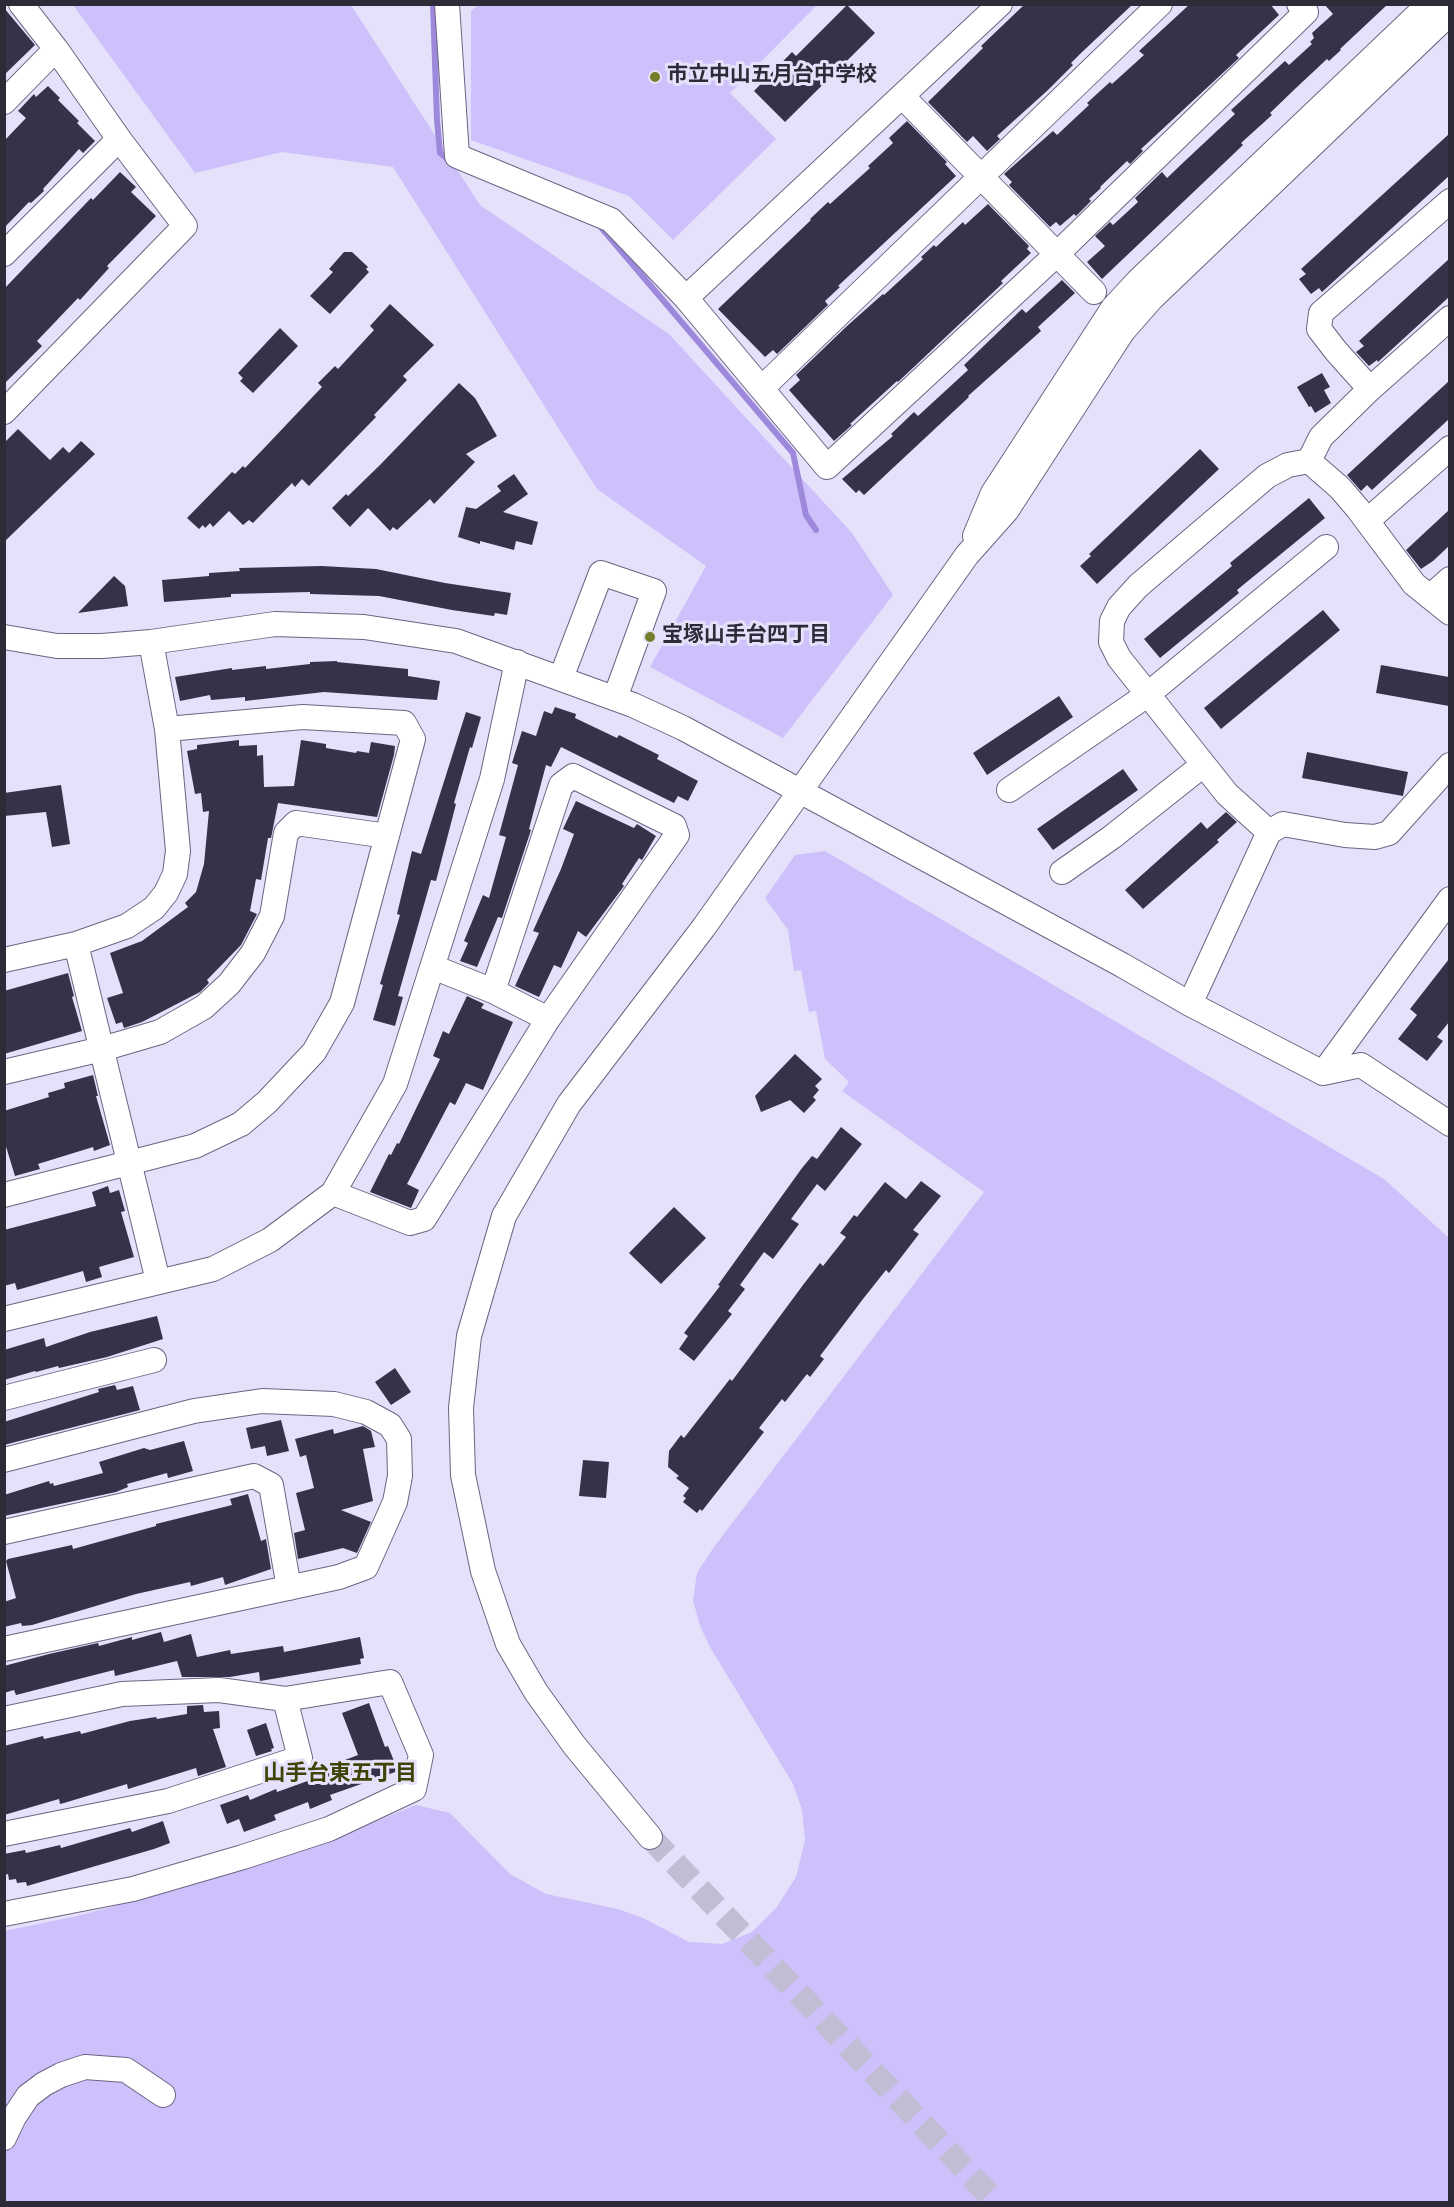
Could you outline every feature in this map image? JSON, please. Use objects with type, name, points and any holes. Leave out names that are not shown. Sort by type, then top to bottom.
[{"type":"street","points":[[4,412],[185,226],[21,4]]},
{"type":"street","points":[[447,4],[457,156],[611,220],[686,298],[827,467],[1058,254],[1306,12],[1299,4]]},
{"type":"street","points":[[686,298],[1000,4]]},
{"type":"street","points":[[762,388],[1160,4]]},
{"type":"street","points":[[967,555],[993,493],[1113,308],[1138,281],[1429,4]]},
{"type":"street","points":[[650,1837],[574,1745],[536,1692],[508,1644],[483,1571],[463,1475],[461,1408],[470,1336],[504,1216],[569,1104],[704,927],[967,555],[1007,510],[1123,330],[1152,298],[1449,13]]},
{"type":"street","points":[[4,102],[56,49]]},
{"type":"street","points":[[902,96],[1095,292]]},
{"type":"street","points":[[4,254],[119,139]]},
{"type":"street","points":[[1370,390],[1319,329],[1322,313],[1449,201]]},
{"type":"street","points":[[1309,461],[1322,437],[1449,318]]},
{"type":"street","points":[[1367,521],[1449,448]]},
{"type":"street","points":[[1309,461],[1340,488],[1414,584],[1449,613]]},
{"type":"street","points":[[1269,832],[1227,794],[1119,658],[1111,642],[1112,621],[1119,607],[1138,586],[1267,476],[1288,465],[1309,461]]},
{"type":"street","points":[[1010,790],[1147,695],[1326,547]]},
{"type":"street","points":[[561,678],[601,573],[654,591],[615,698]]},
{"type":"street","points":[[1430,597],[1449,579]]},
{"type":"street","points":[[4,637],[57,646],[102,646],[151,642],[275,624],[364,627],[456,641],[615,698],[683,728],[1190,1004],[1323,1072],[1361,1065],[1449,1124]]},
{"type":"street","points":[[4,960],[76,944],[127,926],[154,908],[166,893],[175,873],[178,851],[167,729],[151,642]]},
{"type":"street","points":[[4,1319],[213,1269],[270,1240],[333,1193],[395,1084],[492,779],[518,662]]},
{"type":"street","points":[[4,1195],[195,1146],[241,1124],[267,1102],[314,1052],[342,1004],[413,740],[404,723],[303,717],[167,729]]},
{"type":"street","points":[[1062,872],[1112,837],[1203,765]]},
{"type":"street","points":[[1190,1004],[1269,832],[1284,824],[1345,835],[1375,837],[1389,833],[1449,765]]},
{"type":"street","points":[[333,1193],[410,1223],[424,1219],[548,1019],[677,835],[674,826],[573,776],[561,785],[493,991]]},
{"type":"street","points":[[4,1072],[102,1050],[160,1032],[204,1007],[229,984],[253,952],[272,916],[286,833],[296,823],[387,836]]},
{"type":"street","points":[[1323,1072],[1449,898]]},
{"type":"street","points":[[76,944],[158,1281]]},
{"type":"street","points":[[433,967],[493,991],[548,1019]]},
{"type":"street","points":[[4,1398],[154,1360]]},
{"type":"street","points":[[4,1460],[194,1411],[262,1401],[334,1404],[366,1412],[390,1425],[399,1439],[400,1476],[395,1502],[366,1568],[339,1577],[290,1588],[4,1649]]},
{"type":"street","points":[[4,1532],[254,1476],[271,1485],[290,1588]]},
{"type":"street","points":[[4,1719],[122,1694],[219,1690],[285,1699],[390,1682],[421,1755],[414,1789],[329,1829],[133,1889],[4,1914]]},
{"type":"street","points":[[4,1834],[168,1801],[300,1758],[285,1699]]},
{"type":"street","points":[[4,2138],[14,2116],[28,2096],[61,2074],[85,2067],[126,2070],[163,2095]]},
{"type":"shaded area","points":[[73,5],[351,5],[480,205],[669,334],[852,533],[893,595],[783,738],[650,667],[706,566],[597,489],[393,167],[282,152],[195,173]]},
{"type":"shaded area","name":"市立中山五月台中学校","points":[[478,5],[817,5],[730,93],[776,139],[673,240],[629,196],[471,140],[471,11]]},
{"type":"shaded area","points":[[825,851],[1384,1179],[1449,1238],[1449,2202],[5,2202],[4,1931],[77,1916],[179,1889],[301,1851],[416,1805],[450,1813],[510,1874],[546,1894],[618,1909],[643,1918],[689,1942],[722,1944],[752,1932],[776,1908],[796,1877],[805,1840],[802,1810],[793,1784],[710,1647],[700,1626],[693,1600],[697,1573],[714,1547],[984,1192],[842,1091],[849,1082],[825,1059],[816,1011],[809,1012],[801,970],[794,971],[788,930],[765,898],[795,855]]},
{"type":"building","points":[[1025,4],[1133,4],[1071,63],[1073,65],[1048,90],[997,136],[1000,139],[987,151],[973,136],[967,142],[928,102]]},
{"type":"building","points":[[1190,4],[1270,4],[1279,15],[1236,55],[1239,58],[1141,149],[1143,151],[1130,164],[1127,161],[1100,187],[1089,199],[1091,201],[1076,216],[1074,214],[1060,226],[1056,222],[1050,227],[1009,185],[1012,182],[1004,174],[1053,131],[1057,135],[1089,105],[1087,103],[1144,55],[1139,51]]},
{"type":"building","points":[[1324,4],[1388,4],[1329,61],[1327,59],[1297,87],[1270,113],[1272,115],[1241,143],[1243,145],[1102,279],[1087,262],[1105,246],[1095,236],[1110,222],[1113,225],[1138,202],[1135,198],[1162,172],[1167,178],[1235,114],[1231,110],[1285,61],[1289,65],[1312,44],[1310,42],[1314,38],[1312,33],[1333,14]]},
{"type":"building","points":[[847,5],[875,33],[785,122],[754,91],[792,52],[796,56]]},
{"type":"building","points":[[4,8],[35,45],[4,75]]},
{"type":"building","points":[[48,86],[79,121],[77,123],[95,141],[83,153],[79,149],[43,189],[44,191],[31,203],[29,202],[4,228],[4,141],[26,118],[18,111],[34,94],[36,97]]},
{"type":"building","points":[[907,121],[947,162],[945,164],[956,176],[838,286],[840,287],[825,301],[828,305],[777,354],[773,350],[765,357],[718,309],[828,202],[830,204],[870,168],[868,166],[893,143],[889,138]]},
{"type":"building","points":[[1449,134],[1449,176],[1322,292],[1319,288],[1311,294],[1299,279],[1306,274],[1301,269]]},
{"type":"building","points":[[120,172],[136,187],[131,192],[156,216],[107,266],[109,268],[80,300],[78,298],[37,341],[42,346],[4,384],[4,289],[91,198],[93,200]]},
{"type":"building","points":[[988,204],[1029,246],[1027,249],[1031,253],[1001,281],[1003,283],[834,441],[789,390],[800,380],[796,375],[923,259],[921,257],[934,245],[936,247],[963,222],[965,225]]},
{"type":"building","points":[[344,252],[352,252],[368,267],[366,269],[369,272],[330,314],[310,296],[333,272],[329,269]]},
{"type":"building","points":[[1449,259],[1449,297],[1378,362],[1377,360],[1369,366],[1356,352],[1364,346],[1359,341]]},
{"type":"building","points":[[1062,280],[1075,293],[1038,327],[1041,331],[968,396],[864,495],[859,490],[856,493],[842,479],[893,436],[891,434],[914,412],[918,416],[968,370],[964,365],[1022,309],[1026,313]]},
{"type":"building","points":[[390,304],[434,345],[403,376],[407,380],[374,415],[376,417],[309,486],[302,479],[295,487],[292,483],[253,523],[249,520],[243,525],[229,511],[213,527],[210,523],[205,528],[203,525],[199,529],[187,518],[232,472],[235,474],[243,466],[245,468],[268,444],[322,387],[318,383],[335,366],[338,369],[374,330],[370,326]]},
{"type":"building","points":[[280,328],[298,346],[253,393],[240,381],[243,378],[238,373]]},
{"type":"building","points":[[1322,373],[1330,387],[1324,390],[1331,403],[1315,413],[1297,387]]},
{"type":"building","points":[[1449,381],[1449,419],[1372,490],[1367,485],[1361,491],[1347,475]]},
{"type":"building","points":[[459,383],[475,398],[497,436],[466,454],[475,462],[434,504],[430,499],[397,530],[393,527],[390,531],[368,508],[350,527],[332,508],[380,465]]},
{"type":"building","points":[[18,429],[50,460],[63,447],[69,453],[81,441],[95,454],[4,542],[4,443]]},
{"type":"building","points":[[1200,449],[1219,469],[1097,584],[1080,566],[1091,556],[1089,554]]},
{"type":"building","points":[[514,474],[528,494],[503,512],[538,522],[532,545],[516,541],[514,550],[480,541],[480,544],[458,537],[466,507],[476,509],[501,491],[497,486]]},
{"type":"building","points":[[1309,498],[1325,518],[1237,590],[1239,593],[1160,658],[1144,639],[1232,566],[1230,563]]},
{"type":"building","points":[[1449,510],[1449,546],[1421,569],[1406,550]]},
{"type":"building","points":[[322,566],[376,569],[511,593],[507,615],[495,613],[494,616],[452,610],[379,596],[310,594],[310,592],[231,594],[231,597],[164,602],[162,580],[209,576],[209,573],[240,571],[239,568]]},
{"type":"building","points":[[114,576],[125,586],[128,606],[78,613]]},
{"type":"building","points":[[1323,610],[1340,630],[1221,729],[1204,708]]},
{"type":"building","points":[[337,661],[408,669],[408,676],[440,681],[437,700],[324,692],[245,701],[245,697],[211,700],[210,695],[180,701],[175,677],[232,668],[232,670],[266,666],[266,669],[310,664],[310,662]]},
{"type":"building","points":[[1381,665],[1449,677],[1449,706],[1376,693]]},
{"type":"building","points":[[1059,696],[1073,717],[987,775],[973,753]]},
{"type":"building","points":[[555,707],[576,714],[575,718],[617,738],[619,735],[659,755],[657,759],[698,781],[688,801],[678,796],[674,803],[561,747],[551,767],[546,765],[529,829],[531,830],[502,918],[498,917],[477,967],[460,961],[468,943],[464,941],[483,895],[489,898],[506,837],[499,835],[518,765],[512,763],[522,731],[536,736],[544,711],[552,714]]},
{"type":"building","points":[[466,712],[481,717],[454,803],[456,804],[436,881],[431,880],[398,996],[403,997],[395,1026],[373,1020],[383,985],[380,984],[400,915],[397,914],[412,851],[421,854]]},
{"type":"building","points":[[239,740],[239,746],[257,745],[257,756],[263,755],[264,787],[294,786],[301,740],[326,744],[326,748],[356,753],[357,751],[369,753],[371,742],[395,746],[377,817],[278,803],[271,838],[268,838],[261,880],[256,879],[250,911],[257,914],[241,945],[207,980],[209,983],[200,992],[142,1022],[124,1028],[122,1022],[116,1024],[107,998],[123,993],[110,953],[142,941],[188,907],[185,903],[196,892],[204,864],[209,811],[203,812],[201,793],[195,794],[187,751],[197,749],[197,745]]},
{"type":"building","points":[[1307,752],[1408,772],[1403,796],[1302,778]]},
{"type":"building","points":[[1123,769],[1138,790],[1053,850],[1037,829]]},
{"type":"building","points":[[61,785],[70,844],[52,847],[46,812],[4,816],[4,793]]},
{"type":"building","points":[[576,801],[634,828],[637,824],[656,836],[642,860],[639,858],[622,884],[624,886],[586,937],[578,931],[561,968],[554,965],[539,997],[515,986],[539,933],[533,931],[574,834],[563,829]]},
{"type":"building","points":[[1226,812],[1237,822],[1217,840],[1219,842],[1143,909],[1125,890],[1201,822],[1207,829]]},
{"type":"building","points":[[1449,959],[1449,1022],[1437,1037],[1443,1041],[1427,1061],[1398,1039],[1417,1015],[1410,1009]]},
{"type":"building","points":[[68,973],[82,1031],[4,1054],[4,991]]},
{"type":"building","points":[[467,996],[484,1004],[481,1008],[513,1022],[483,1090],[466,1083],[455,1105],[450,1102],[407,1184],[419,1190],[411,1208],[370,1192],[389,1154],[391,1155],[397,1143],[399,1144],[440,1059],[433,1056],[443,1031],[449,1034]]},
{"type":"building","points":[[795,1054],[822,1079],[815,1086],[819,1090],[813,1097],[816,1100],[804,1113],[790,1100],[761,1112],[755,1096]]},
{"type":"building","points":[[93,1075],[98,1096],[96,1096],[110,1145],[94,1151],[93,1147],[38,1164],[40,1169],[15,1176],[4,1140],[4,1111],[49,1097],[48,1093],[65,1088],[64,1083]]},
{"type":"building","points":[[841,1127],[862,1144],[825,1191],[817,1184],[791,1219],[799,1224],[773,1259],[764,1252],[740,1285],[745,1289],[728,1311],[732,1314],[694,1361],[679,1349],[688,1336],[684,1333],[720,1286],[718,1285],[802,1168],[812,1156],[817,1159]]},
{"type":"building","points":[[921,1181],[941,1196],[913,1230],[919,1234],[889,1273],[886,1270],[863,1299],[820,1356],[824,1359],[810,1377],[807,1374],[785,1402],[782,1399],[759,1428],[764,1432],[702,1511],[700,1509],[697,1513],[683,1502],[686,1498],[683,1496],[689,1488],[676,1478],[679,1476],[668,1467],[669,1451],[681,1435],[684,1438],[730,1379],[732,1381],[820,1263],[823,1266],[846,1237],[840,1233],[854,1215],[857,1217],[885,1182],[906,1199]]},
{"type":"building","points":[[108,1186],[110,1193],[119,1190],[125,1211],[121,1212],[134,1257],[99,1267],[102,1277],[86,1282],[83,1271],[17,1290],[15,1283],[4,1286],[4,1230],[96,1206],[92,1192]]},
{"type":"building","points":[[674,1207],[706,1238],[661,1284],[629,1253]]},
{"type":"building","points":[[157,1316],[163,1339],[107,1357],[35,1371],[4,1380],[4,1350],[44,1338],[46,1347],[90,1332]]},
{"type":"building","points":[[395,1368],[411,1392],[391,1405],[375,1382]]},
{"type":"building","points":[[115,1385],[117,1390],[133,1386],[140,1410],[4,1445],[4,1422]]},
{"type":"building","points":[[281,1420],[289,1451],[267,1456],[265,1446],[251,1449],[246,1428]]},
{"type":"building","points":[[363,1426],[371,1431],[375,1447],[363,1449],[373,1501],[341,1510],[371,1522],[357,1553],[343,1548],[298,1559],[294,1533],[305,1530],[296,1493],[314,1488],[306,1455],[300,1457],[295,1439],[333,1429],[334,1434]]},
{"type":"building","points":[[184,1441],[193,1471],[168,1478],[167,1473],[127,1484],[128,1487],[116,1492],[4,1516],[4,1495],[49,1481],[54,1486],[103,1473],[99,1462],[144,1448],[150,1450]]},
{"type":"building","points":[[583,1460],[609,1462],[606,1498],[579,1496]]},
{"type":"building","points":[[248,1494],[261,1541],[266,1539],[271,1569],[225,1585],[223,1577],[191,1586],[190,1582],[136,1594],[32,1625],[22,1626],[21,1623],[4,1627],[4,1602],[16,1598],[6,1561],[8,1559],[72,1545],[73,1549],[156,1526],[156,1524],[232,1505],[230,1499]]},
{"type":"building","points":[[161,1632],[164,1642],[191,1634],[197,1657],[230,1650],[231,1654],[283,1646],[284,1652],[360,1637],[364,1658],[360,1659],[361,1664],[260,1681],[259,1672],[230,1677],[182,1677],[177,1661],[115,1676],[114,1670],[16,1695],[14,1690],[4,1693],[4,1666],[98,1643],[99,1646]]},
{"type":"building","points":[[369,1703],[385,1747],[388,1746],[398,1771],[330,1795],[332,1800],[310,1809],[308,1802],[274,1815],[276,1820],[244,1832],[239,1819],[227,1824],[220,1805],[248,1795],[250,1800],[276,1789],[277,1792],[327,1774],[324,1768],[358,1755],[342,1713]]},
{"type":"building","points":[[203,1705],[204,1712],[219,1711],[220,1728],[213,1729],[226,1767],[198,1776],[196,1768],[128,1789],[127,1784],[64,1803],[60,1804],[59,1799],[4,1815],[4,1746],[43,1736],[44,1739],[80,1731],[81,1734],[130,1721],[187,1714],[187,1706]]},
{"type":"building","points":[[266,1723],[274,1748],[271,1749],[272,1751],[256,1756],[247,1730]]},
{"type":"building","points":[[163,1821],[170,1843],[154,1849],[27,1886],[26,1882],[17,1883],[16,1879],[9,1880],[8,1874],[4,1875],[4,1854],[25,1850],[26,1853],[60,1845],[61,1848],[130,1828],[132,1832]]},
{"type":"waterway","points":[[433,4],[440,153],[450,161]]},
{"type":"waterway","points":[[599,225],[793,453],[806,515],[816,530]]},
{"type":"tunnel","points":[[650,1837],[996,2202]]},
{"type":"place","name":"市立中山五月台中学校","points":[[655,77]]},
{"type":"place","name":"宝塚山手台四丁目","points":[[650,637]]},
{"type":"district","name":"山手台東五丁目","points":[[340,1776]]}]
